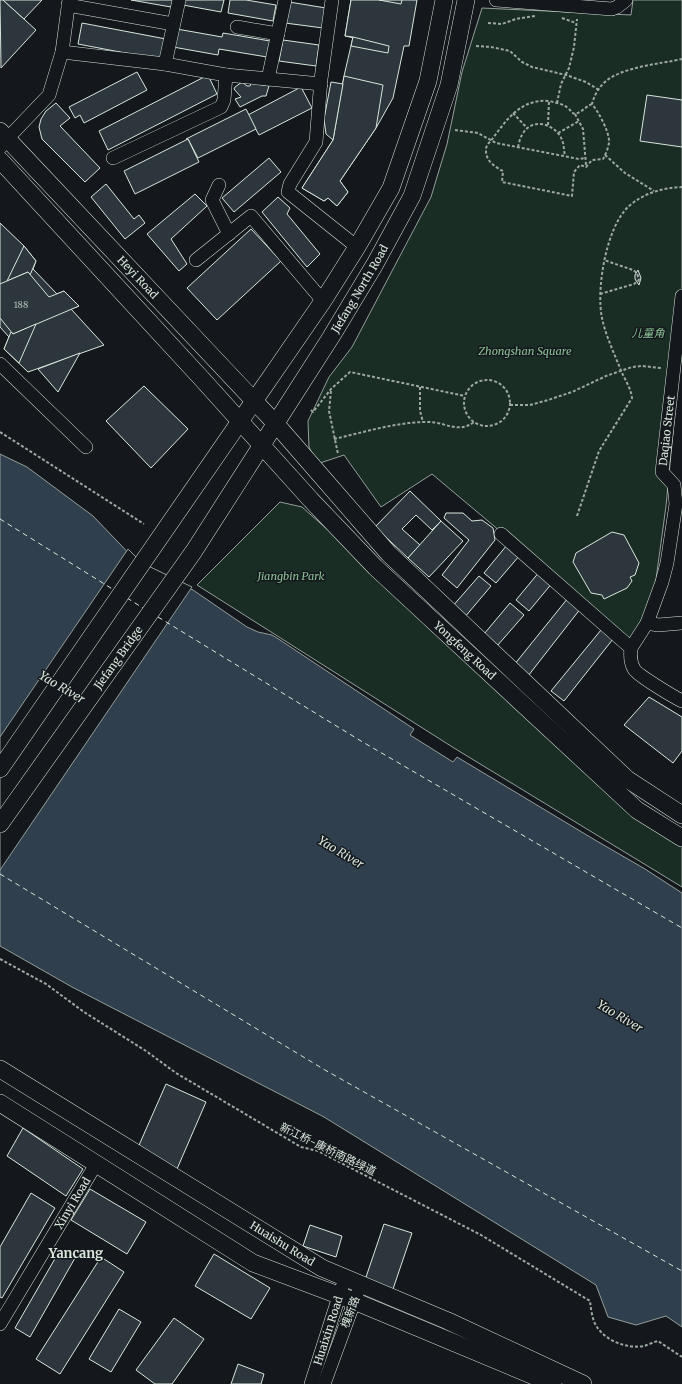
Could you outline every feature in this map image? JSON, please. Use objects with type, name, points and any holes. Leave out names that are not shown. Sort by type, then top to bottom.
[{"type":"main road","points":[[0,769],[254,402],[323,301],[357,247],[390,188],[421,103],[428,81],[444,0]]},
{"type":"main road","name":"Jiefang North Road","points":[[194,551],[276,424],[375,264],[412,196],[449,86],[466,0]]},
{"type":"main road","name":"Heyi Road","points":[[2,139],[276,424]]},
{"type":"main road","name":"Heyi Road","points":[[0,160],[262,446]]},
{"type":"main road","name":"Yongfeng Road","points":[[276,424],[389,554],[627,779],[682,815]]},
{"type":"main road","name":"Yongfeng Road","points":[[262,446],[375,567],[637,810],[682,838]]},
{"type":"main road","name":"Jiefang Bridge","points":[[0,824],[194,551]]},
{"type":"main road","name":"Huaishu Road","points":[[0,1069],[322,1268],[448,1321],[583,1384]]},
{"type":"main road","name":"Huaishu Road","points":[[0,1103],[253,1263],[347,1298],[553,1384]]},
{"type":"street","points":[[165,64],[179,0]]},
{"type":"street","points":[[268,79],[285,0]]},
{"type":"street","points":[[332,0],[321,84],[316,142],[290,184],[288,192],[357,247]]},
{"type":"street","points":[[496,0],[612,9],[626,0]]},
{"type":"street","points":[[601,0],[607,0]]},
{"type":"street","points":[[2,139],[48,95],[62,52],[69,3],[173,24]]},
{"type":"street","points":[[237,27],[278,34]]},
{"type":"street","points":[[62,52],[165,64],[226,75],[321,84]]},
{"type":"street","points":[[113,158],[221,107],[224,100],[226,75]]},
{"type":"street","points":[[219,186],[212,200],[229,234]]},
{"type":"street","points":[[196,260],[251,216],[323,301]]},
{"type":"street","name":"Daqiao Street","points":[[631,648],[647,623],[662,582],[667,563],[676,504],[678,486],[662,472],[682,296]]},
{"type":"street","points":[[0,364],[86,447]]},
{"type":"street","points":[[501,534],[631,648],[630,660],[635,671],[682,701]]},
{"type":"street","points":[[647,623],[658,625],[682,623]]},
{"type":"street","name":"Xinyi Road","points":[[0,1324],[96,1164]]},
{"type":"street","name":"Huaixin Road","points":[[311,1384],[347,1298],[352,1281]]},
{"type":"street","name":"槐新路","points":[[324,1384],[347,1298]]},
{"type":"path","points":[[557,103],[562,84],[569,68],[577,15]]},
{"type":"path","points":[[488,23],[502,24],[516,19],[536,16]]},
{"type":"path","points":[[557,18],[576,23]]},
{"type":"path","points":[[476,46],[492,46],[510,52],[522,62],[532,67],[566,75],[586,82],[599,90]]},
{"type":"path","points":[[576,114],[592,104],[602,85],[610,78],[623,71],[682,59]]},
{"type":"path","points":[[548,125],[549,101]]},
{"type":"path","points":[[549,101],[568,108],[576,114],[583,129],[586,167],[580,166],[574,172],[572,196],[502,182],[503,171],[493,166],[488,159],[485,150],[513,112],[535,102],[549,101]]},
{"type":"path","points":[[586,167],[592,160],[603,159],[609,140],[599,113],[592,104]]},
{"type":"path","points":[[513,112],[527,128]]},
{"type":"path","points":[[558,133],[579,121]]},
{"type":"path","points":[[518,148],[522,135],[527,128],[536,124],[548,125],[558,133],[563,143],[564,156]]},
{"type":"path","points":[[455,130],[478,133],[496,143],[518,148],[579,159],[586,158]]},
{"type":"path","points":[[605,155],[625,173],[654,191]]},
{"type":"path","points":[[577,516],[599,451],[632,398],[602,318],[600,294],[604,260],[614,230],[622,214],[629,206],[654,191],[665,188],[682,188]]},
{"type":"path","points":[[600,294],[634,284],[639,280],[638,273],[633,270],[604,260]]},
{"type":"path","points":[[510,405],[530,406],[572,392],[621,370],[632,367],[642,366],[663,368]]},
{"type":"path","points":[[311,410],[313,412],[331,389],[350,372],[465,396]]},
{"type":"path","points":[[491,380],[503,386],[507,391],[510,398],[510,405],[505,418],[499,422],[487,426],[474,422],[466,412],[464,406],[465,396],[473,384],[478,381],[491,380]]},
{"type":"path","points":[[420,387],[420,410],[423,422]]},
{"type":"path","points":[[331,389],[329,411],[338,454]]},
{"type":"path","points":[[334,439],[384,428],[423,422],[437,422],[460,429],[470,426],[474,422]]},
{"type":"path","points":[[0,432],[144,524]]},
{"type":"path","name":"新江桥-康桥南路绿道","points":[[0,958],[46,984],[84,1012],[146,1051],[176,1073],[301,1147],[318,1151],[481,1235],[590,1301],[592,1316],[597,1327],[608,1339],[628,1346],[644,1346],[658,1340],[682,1357]]},
{"type":"green space","name":"Zhongshan Square","points":[[633,0],[682,0],[682,339],[666,506],[654,594],[631,641],[432,474],[381,507],[344,455],[317,464],[309,447],[308,421],[329,377],[352,347],[431,197],[447,144],[462,72],[482,8],[631,15]]},
{"type":"green space","name":"Jiangbin Park","points":[[280,502],[302,507],[373,570],[488,677],[682,838],[682,887],[454,748],[197,585]]},
{"type":"water","name":"Yao River","points":[[0,454],[27,467],[93,516],[140,565],[193,590],[247,627],[258,632],[272,635],[414,729],[410,735],[453,762],[457,757],[645,869],[682,893],[682,1327],[666,1316],[636,1325],[608,1317],[596,1285],[324,1117],[72,987],[0,946]]},
{"type":"pier","points":[[128,549],[142,563],[192,587],[0,870],[0,737]]},
{"type":"building","points":[[0,0],[3,0],[36,30],[1,68]]},
{"type":"building","points":[[3,0],[42,0],[24,19]]},
{"type":"building","points":[[131,0],[173,0],[171,7]]},
{"type":"building","points":[[184,0],[224,0],[221,12],[183,5]]},
{"type":"building","points":[[230,0],[246,0],[276,5],[273,21],[228,13]]},
{"type":"building","points":[[351,0],[379,0],[411,5],[400,48],[345,36]]},
{"type":"building","points":[[351,0],[417,0],[409,46],[404,46],[393,98],[376,128],[340,181],[348,192],[337,206],[328,198],[324,201],[302,188],[333,140],[344,76],[353,37],[345,36]]},
{"type":"building","points":[[379,0],[402,0],[401,4]]},
{"type":"building","points":[[289,2],[326,8],[323,28],[285,23]]},
{"type":"building","points":[[82,23],[166,39],[162,60],[78,44]]},
{"type":"building","points":[[177,29],[222,37],[223,33],[270,41],[267,57],[219,49],[218,55],[173,47]]},
{"type":"building","points":[[353,37],[389,46],[388,53],[351,46]]},
{"type":"building","points":[[283,40],[319,45],[316,66],[279,61]]},
{"type":"building","points":[[137,72],[147,90],[84,123],[80,115],[75,118],[69,107]]},
{"type":"building","points":[[208,75],[217,94],[108,150],[99,131]]},
{"type":"building","points":[[344,76],[383,85],[376,128],[340,181],[348,192],[337,206],[328,198],[324,201],[302,188],[333,140]]},
{"type":"building","points":[[242,82],[247,86],[250,86],[251,83],[269,86],[266,96],[262,96],[240,107],[235,99],[241,97],[234,89]]},
{"type":"building","points":[[331,82],[343,84],[333,140],[326,134],[324,119]]},
{"type":"building","points":[[301,87],[312,108],[259,135],[248,115]]},
{"type":"building","points":[[647,95],[682,100],[682,147],[640,141]]},
{"type":"building","points":[[56,103],[70,118],[60,126],[100,168],[85,182],[42,139],[39,127],[41,119],[46,111]]},
{"type":"building","points":[[246,109],[256,129],[198,158],[188,139],[186,139]]},
{"type":"building","points":[[188,139],[199,162],[135,194],[124,171]]},
{"type":"building","points":[[269,158],[281,172],[234,212],[222,198]]},
{"type":"building","points":[[106,184],[134,219],[139,215],[145,223],[125,239],[91,197]]},
{"type":"building","points":[[195,194],[207,206],[171,239],[187,264],[179,271],[147,234]]},
{"type":"building","points":[[278,197],[290,208],[287,214],[320,254],[307,267],[262,212]]},
{"type":"building","points":[[0,223],[24,246],[36,261],[33,269],[57,294],[64,291],[79,306],[71,309],[104,345],[28,372],[4,349],[9,337],[0,327]]},
{"type":"building","points":[[251,229],[281,261],[217,320],[187,288]]},
{"type":"building","points":[[24,246],[36,261],[30,275],[28,272],[7,281]]},
{"type":"building","points":[[638,270],[641,278],[639,285],[635,279],[635,275]]},
{"type":"building","points":[[28,272],[49,297],[64,291],[79,306],[13,334],[0,318],[0,284]]},
{"type":"building","points":[[36,324],[19,363],[4,349],[11,332],[13,334]]},
{"type":"building","points":[[80,353],[58,392],[38,369]]},
{"type":"building","points":[[144,386],[188,429],[151,468],[106,421]]},
{"type":"building","points":[[410,491],[441,521],[432,530],[416,515],[402,529],[420,545],[408,558],[375,527]]},
{"type":"building","points":[[446,513],[463,513],[472,521],[482,520],[493,528],[495,540],[457,588],[442,575],[469,540],[444,518]]},
{"type":"building","points":[[441,521],[463,541],[429,577],[408,558]]},
{"type":"building","points":[[612,532],[624,535],[639,563],[635,575],[630,577],[632,581],[627,588],[604,599],[602,595],[591,593],[573,562],[576,553]]},
{"type":"building","points":[[507,545],[520,555],[496,583],[484,573]]},
{"type":"building","points":[[540,571],[553,582],[529,611],[516,600]]},
{"type":"building","points":[[479,576],[491,586],[464,618],[451,608]]},
{"type":"building","points":[[568,598],[581,608],[528,676],[514,665]]},
{"type":"building","points":[[510,603],[524,615],[497,646],[484,634]]},
{"type":"building","points":[[601,630],[613,639],[564,701],[551,691]]},
{"type":"building","points":[[649,697],[682,717],[682,751],[673,763],[624,725]]},
{"type":"building","points":[[166,1084],[206,1102],[177,1169],[136,1152]]},
{"type":"building","points":[[23,1128],[83,1169],[66,1196],[7,1156]]},
{"type":"building","points":[[90,1189],[146,1222],[127,1254],[71,1220]]},
{"type":"building","points":[[31,1193],[55,1208],[2,1298],[0,1297],[0,1247]]},
{"type":"building","points":[[384,1224],[412,1233],[392,1292],[364,1283]]},
{"type":"building","points":[[310,1225],[342,1236],[336,1257],[303,1246]]},
{"type":"building","points":[[60,1250],[75,1258],[30,1337],[15,1328]]},
{"type":"building","points":[[214,1254],[270,1288],[251,1319],[195,1286]]},
{"type":"building","points":[[101,1257],[124,1272],[60,1374],[36,1359]]},
{"type":"building","points":[[119,1309],[141,1322],[111,1372],[89,1359]]},
{"type":"building","points":[[174,1318],[204,1339],[172,1384],[155,1384],[136,1370]]},
{"type":"building","points":[[238,1364],[264,1374],[261,1384],[231,1384]]},
{"type":"ferry route","points":[[0,519],[114,590]]},
{"type":"ferry route","points":[[127,598],[143,608]]},
{"type":"ferry route","points":[[158,617],[361,741],[682,928]]},
{"type":"ferry route","points":[[0,874],[325,1070],[682,1271]]},
{"type":"district","name":"Yancang","points":[[76,1253]]},
{"type":"park label","name":"儿童角","points":[[648,333]]}]
